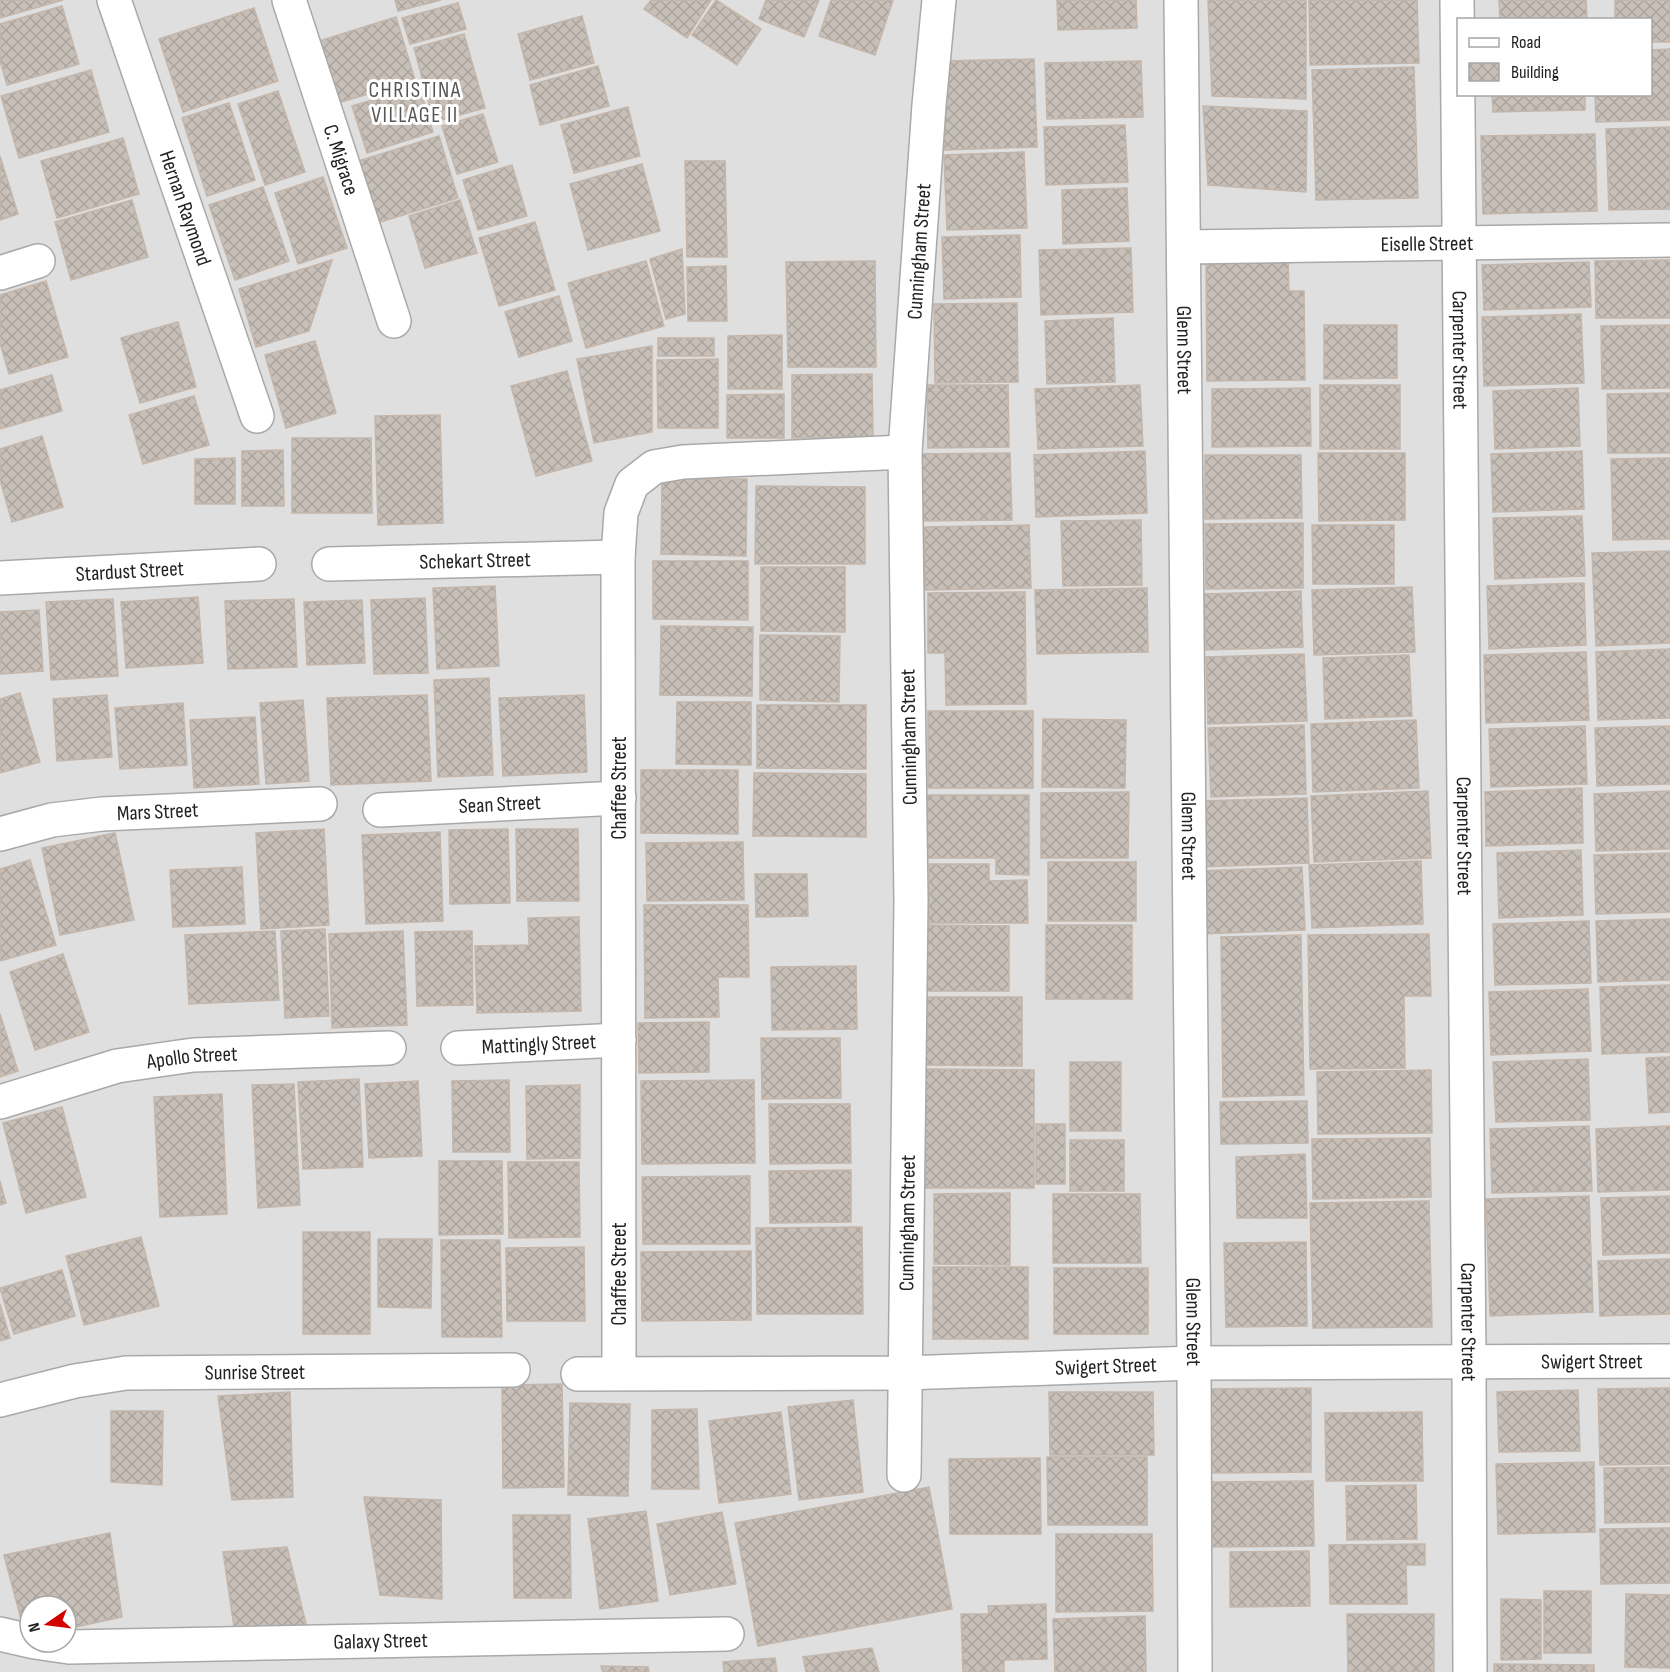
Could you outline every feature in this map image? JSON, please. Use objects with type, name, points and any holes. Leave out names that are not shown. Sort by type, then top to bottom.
[{"type":"street","name":"Hernan Raymond","points":[[114,0],[257,416]]},
{"type":"street","name":"C. Migrace","points":[[289,0],[394,321]]},
{"type":"street","name":"Cunningham Street","points":[[904,1475],[911,900],[905,452],[929,105],[939,0]]},
{"type":"street","name":"Glenn Street","points":[[1181,0],[1195,1672]]},
{"type":"street","name":"Carpenter Street","points":[[1457,0],[1457,18]]},
{"type":"street","name":"Carpenter Street","points":[[1458,96],[1470,1672]]},
{"type":"street","name":"Eiselle Street","points":[[1184,248],[1670,240]]},
{"type":"street","points":[[0,273],[38,261]]},
{"type":"street","name":"Chaffee Street","points":[[619,1373],[618,557],[621,513],[632,484],[654,467],[683,462],[905,452]]},
{"type":"street","name":"Schekart Street","points":[[329,564],[618,557]]},
{"type":"street","name":"Stardust Street","points":[[0,578],[259,564]]},
{"type":"street","name":"Sean Street","points":[[380,810],[619,798]]},
{"type":"street","name":"Mars Street","points":[[0,834],[52,820],[102,814],[320,804]]},
{"type":"street","name":"Mattingly Street","points":[[458,1048],[619,1040]]},
{"type":"street","name":"Apollo Street","points":[[0,1102],[117,1066],[193,1055],[389,1048]]},
{"type":"street","name":"Swigert Street","points":[[578,1374],[904,1373],[1194,1363],[1670,1361]]},
{"type":"street","name":"Sunrise Street","points":[[0,1400],[75,1381],[126,1373],[513,1370]]},
{"type":"street","points":[[0,1634],[18,1638]]},
{"type":"street","name":"Galaxy Street","points":[[78,1647],[727,1634]]},
{"type":"shaded area","points":[[0,0],[1670,0],[1670,1672],[0,1672]]},
{"type":"building","points":[[0,0],[63,0],[0,18]]},
{"type":"building","points":[[395,0],[441,0],[398,11]]},
{"type":"building","points":[[651,0],[711,0],[687,38],[644,9]]},
{"type":"building","points":[[716,0],[761,29],[737,65],[692,35]]},
{"type":"building","points":[[766,0],[819,0],[804,37],[759,19]]},
{"type":"building","points":[[831,0],[893,0],[875,55],[819,36]]},
{"type":"building","points":[[1057,0],[1136,0],[1137,28],[1058,30]]},
{"type":"building","points":[[1208,0],[1306,0],[1306,99],[1212,96]]},
{"type":"building","points":[[1309,0],[1417,0],[1419,63],[1310,65]]},
{"type":"building","points":[[1499,0],[1586,0],[1587,18],[1500,18]]},
{"type":"building","points":[[1615,0],[1670,0],[1670,42],[1652,42],[1652,18],[1615,18]]},
{"type":"building","points":[[458,3],[466,29],[410,44],[402,18]]},
{"type":"building","points":[[62,6],[79,64],[7,85],[0,61],[0,24]]},
{"type":"building","points":[[254,8],[278,81],[183,112],[159,39]]},
{"type":"building","points":[[582,16],[594,63],[530,80],[518,34]]},
{"type":"building","points":[[396,17],[415,80],[338,103],[319,41]]},
{"type":"building","points":[[464,34],[485,108],[434,122],[414,48]]},
{"type":"building","points":[[1670,49],[1670,120],[1596,122],[1595,96],[1652,96],[1652,50]]},
{"type":"building","points":[[1034,59],[1037,147],[944,150],[941,61]]},
{"type":"building","points":[[1141,61],[1143,117],[1047,119],[1045,63]]},
{"type":"building","points":[[598,66],[609,106],[540,125],[530,85]]},
{"type":"building","points":[[1414,67],[1418,198],[1316,200],[1312,70]]},
{"type":"building","points":[[91,70],[109,132],[19,158],[1,96]]},
{"type":"building","points":[[419,86],[433,132],[367,153],[352,106]]},
{"type":"building","points":[[278,91],[305,172],[265,185],[238,104]]},
{"type":"building","points":[[1492,96],[1585,96],[1585,110],[1493,112]]},
{"type":"building","points":[[229,103],[255,180],[207,196],[182,118]]},
{"type":"building","points":[[1203,106],[1307,111],[1306,192],[1208,185]]},
{"type":"building","points":[[628,107],[640,156],[574,173],[561,125]]},
{"type":"building","points":[[483,114],[498,162],[457,174],[442,126]]},
{"type":"building","points":[[1125,125],[1128,182],[1046,185],[1044,127]]},
{"type":"building","points":[[1670,127],[1670,209],[1609,210],[1606,129]]},
{"type":"building","points":[[1595,134],[1597,211],[1483,214],[1481,136]]},
{"type":"building","points":[[439,136],[458,198],[374,224],[355,162]]},
{"type":"building","points":[[123,138],[139,194],[57,218],[41,161]]},
{"type":"building","points":[[1024,152],[1027,228],[947,230],[944,155]]},
{"type":"building","points":[[0,156],[18,214],[0,220]]},
{"type":"building","points":[[685,161],[725,161],[727,257],[687,257]]},
{"type":"building","points":[[642,164],[660,231],[588,250],[570,184]]},
{"type":"building","points":[[512,165],[527,216],[478,230],[463,180]]},
{"type":"building","points":[[323,177],[347,248],[298,264],[275,193]]},
{"type":"building","points":[[263,187],[289,261],[235,280],[209,205]]},
{"type":"building","points":[[1127,188],[1129,241],[1063,244],[1062,190]]},
{"type":"building","points":[[132,200],[148,257],[71,280],[55,222]]},
{"type":"building","points":[[460,200],[477,253],[425,268],[409,216]]},
{"type":"building","points":[[535,222],[555,290],[499,306],[479,238]]},
{"type":"building","points":[[1020,235],[1021,297],[944,299],[942,237]]},
{"type":"building","points":[[1131,248],[1133,312],[1041,315],[1039,250]]},
{"type":"building","points":[[682,249],[685,314],[666,319],[650,259]]},
{"type":"building","points":[[332,260],[309,331],[256,347],[239,289]]},
{"type":"building","points":[[1288,260],[1289,291],[1304,291],[1305,380],[1207,381],[1206,261]]},
{"type":"building","points":[[1670,260],[1670,318],[1596,318],[1595,261]]},
{"type":"building","points":[[646,261],[664,326],[586,348],[568,283]]},
{"type":"building","points":[[875,261],[876,367],[788,367],[786,262]]},
{"type":"building","points":[[1589,262],[1591,307],[1484,310],[1482,265]]},
{"type":"building","points":[[726,266],[727,321],[688,321],[687,267]]},
{"type":"building","points":[[46,281],[68,357],[9,374],[0,343],[0,295]]},
{"type":"building","points":[[559,296],[572,341],[519,357],[505,312]]},
{"type":"building","points":[[1017,303],[1018,382],[935,383],[934,304]]},
{"type":"building","points":[[1581,314],[1584,383],[1484,386],[1482,317]]},
{"type":"building","points":[[1113,318],[1115,382],[1047,384],[1045,321]]},
{"type":"building","points":[[178,322],[196,387],[140,403],[121,338]]},
{"type":"building","points":[[1324,325],[1397,325],[1397,378],[1324,379]]},
{"type":"building","points":[[1670,325],[1670,388],[1602,389],[1601,326]]},
{"type":"building","points":[[782,335],[782,389],[728,389],[728,336]]},
{"type":"building","points":[[658,338],[714,338],[714,356],[658,356]]},
{"type":"building","points":[[315,341],[336,413],[286,428],[265,355]]},
{"type":"building","points":[[652,346],[652,432],[594,443],[577,359]]},
{"type":"building","points":[[718,359],[718,428],[658,428],[657,360]]},
{"type":"building","points":[[567,371],[592,461],[536,476],[511,386]]},
{"type":"building","points":[[872,374],[873,437],[792,438],[792,375]]},
{"type":"building","points":[[52,375],[62,411],[0,429],[0,390]]},
{"type":"building","points":[[927,385],[1008,385],[1009,447],[928,448]]},
{"type":"building","points":[[1140,385],[1143,446],[1038,449],[1035,389]]},
{"type":"building","points":[[1320,385],[1400,385],[1400,449],[1320,449]]},
{"type":"building","points":[[1310,388],[1311,446],[1212,447],[1212,389]]},
{"type":"building","points":[[1578,388],[1580,446],[1495,449],[1493,391]]},
{"type":"building","points":[[1670,393],[1670,453],[1608,453],[1607,394]]},
{"type":"building","points":[[784,394],[784,438],[727,438],[727,395]]},
{"type":"building","points":[[194,396],[209,445],[143,464],[129,415]]},
{"type":"building","points":[[440,415],[443,523],[378,525],[375,416]]},
{"type":"building","points":[[42,436],[63,507],[12,522],[0,480],[0,449]]},
{"type":"building","points":[[292,438],[371,438],[372,513],[292,513]]},
{"type":"building","points":[[283,450],[284,506],[242,506],[242,451]]},
{"type":"building","points":[[1145,451],[1147,513],[1036,517],[1034,455]]},
{"type":"building","points":[[1582,451],[1584,509],[1493,512],[1491,454]]},
{"type":"building","points":[[1010,453],[1012,520],[915,521],[914,454]]},
{"type":"building","points":[[1318,453],[1405,453],[1405,520],[1319,521]]},
{"type":"building","points":[[1205,455],[1301,455],[1302,518],[1205,519]]},
{"type":"building","points":[[235,458],[235,504],[195,504],[195,459]]},
{"type":"building","points":[[1670,458],[1670,539],[1613,540],[1611,459]]},
{"type":"building","points":[[662,479],[747,479],[746,556],[661,554]]},
{"type":"building","points":[[756,486],[865,487],[865,564],[755,564]]},
{"type":"building","points":[[1582,516],[1585,576],[1495,579],[1493,518]]},
{"type":"building","points":[[1141,520],[1142,585],[1063,586],[1061,521]]},
{"type":"building","points":[[1303,523],[1303,588],[1206,589],[1205,524]]},
{"type":"building","points":[[1029,525],[1031,588],[925,590],[924,527]]},
{"type":"building","points":[[1312,525],[1394,525],[1394,584],[1313,584]]},
{"type":"building","points":[[1670,551],[1670,643],[1596,646],[1592,553]]},
{"type":"building","points":[[653,561],[748,561],[748,620],[653,619]]},
{"type":"building","points":[[761,567],[845,567],[845,632],[761,631]]},
{"type":"building","points":[[1584,583],[1586,645],[1489,649],[1487,586]]},
{"type":"building","points":[[495,586],[499,666],[437,669],[433,588]]},
{"type":"building","points":[[1412,587],[1415,652],[1314,655],[1312,590]]},
{"type":"building","points":[[1147,588],[1148,652],[1037,654],[1035,590]]},
{"type":"building","points":[[1301,591],[1303,647],[1206,650],[1204,594]]},
{"type":"building","points":[[1025,592],[1026,704],[946,705],[945,653],[928,653],[928,593]]},
{"type":"building","points":[[198,597],[203,663],[126,668],[121,602]]},
{"type":"building","points":[[425,598],[428,673],[374,674],[371,600]]},
{"type":"building","points":[[113,599],[118,676],[51,680],[46,602]]},
{"type":"building","points":[[294,599],[297,667],[228,669],[225,601]]},
{"type":"building","points":[[362,600],[365,663],[307,665],[304,602]]},
{"type":"building","points":[[39,610],[43,671],[0,674],[0,612]]},
{"type":"building","points":[[661,626],[753,627],[752,696],[660,695]]},
{"type":"building","points":[[760,635],[840,636],[839,702],[760,700]]},
{"type":"building","points":[[1670,649],[1670,718],[1598,720],[1596,652]]},
{"type":"building","points":[[1586,652],[1589,720],[1486,723],[1484,655]]},
{"type":"building","points":[[1304,654],[1307,721],[1208,724],[1206,657]]},
{"type":"building","points":[[1409,655],[1412,716],[1325,719],[1323,658]]},
{"type":"building","points":[[489,678],[493,775],[438,777],[434,680]]},
{"type":"building","points":[[20,693],[40,762],[0,773],[0,699]]},
{"type":"building","points":[[107,695],[112,757],[57,761],[53,699]]},
{"type":"building","points":[[427,695],[431,781],[331,785],[327,698]]},
{"type":"building","points":[[584,695],[587,772],[503,776],[499,698]]},
{"type":"building","points":[[303,700],[309,781],[266,784],[260,703]]},
{"type":"building","points":[[677,702],[751,702],[751,765],[676,764]]},
{"type":"building","points":[[183,703],[187,765],[120,769],[115,708]]},
{"type":"building","points":[[757,705],[866,705],[866,769],[757,768]]},
{"type":"building","points":[[928,711],[1033,711],[1033,788],[928,788]]},
{"type":"building","points":[[255,717],[259,784],[194,788],[190,720]]},
{"type":"building","points":[[1043,719],[1126,720],[1125,788],[1042,787]]},
{"type":"building","points":[[1416,720],[1419,788],[1313,792],[1311,724]]},
{"type":"building","points":[[1304,725],[1306,794],[1211,797],[1208,728]]},
{"type":"building","points":[[1585,726],[1587,784],[1491,787],[1489,729]]},
{"type":"building","points":[[1670,726],[1670,784],[1597,786],[1595,728]]},
{"type":"building","points":[[641,770],[738,770],[738,834],[641,833]]},
{"type":"building","points":[[754,773],[866,774],[866,837],[753,836]]},
{"type":"building","points":[[1582,788],[1583,843],[1486,846],[1485,792]]},
{"type":"building","points":[[1428,791],[1431,858],[1314,862],[1311,796]]},
{"type":"building","points":[[1670,791],[1670,849],[1596,851],[1594,794]]},
{"type":"building","points":[[1129,792],[1128,858],[1041,858],[1041,793]]},
{"type":"building","points":[[924,795],[1029,795],[1029,875],[996,874],[996,858],[924,858]]},
{"type":"building","points":[[1307,798],[1309,863],[1199,867],[1197,801]]},
{"type":"building","points":[[324,829],[329,925],[261,929],[256,833]]},
{"type":"building","points":[[508,829],[510,903],[450,904],[449,830]]},
{"type":"building","points":[[516,829],[578,829],[579,901],[517,901]]},
{"type":"building","points":[[440,832],[443,921],[366,924],[362,835]]},
{"type":"building","points":[[115,833],[134,920],[60,935],[42,848]]},
{"type":"building","points":[[743,842],[744,900],[647,901],[646,843]]},
{"type":"building","points":[[1581,850],[1583,915],[1499,918],[1497,853]]},
{"type":"building","points":[[1670,853],[1670,912],[1596,914],[1594,855]]},
{"type":"building","points":[[30,860],[56,945],[0,961],[0,869]]},
{"type":"building","points":[[1421,861],[1423,924],[1312,928],[1309,865]]},
{"type":"building","points":[[1048,862],[1136,862],[1136,921],[1048,921]]},
{"type":"building","points":[[929,864],[989,864],[989,881],[1027,880],[1028,923],[929,923]]},
{"type":"building","points":[[242,867],[245,924],[173,927],[170,870]]},
{"type":"building","points":[[1302,867],[1305,930],[1200,934],[1198,871]]},
{"type":"building","points":[[755,874],[807,874],[808,916],[756,917]]},
{"type":"building","points":[[644,905],[748,905],[749,977],[718,977],[719,1017],[645,1018]]},
{"type":"building","points":[[579,917],[581,1011],[477,1013],[475,946],[529,945],[528,918]]},
{"type":"building","points":[[1670,919],[1670,980],[1598,982],[1596,921]]},
{"type":"building","points":[[1589,921],[1591,983],[1495,985],[1493,924]]},
{"type":"building","points":[[921,925],[1009,926],[1009,991],[922,991]]},
{"type":"building","points":[[1046,925],[1132,925],[1132,999],[1046,999]]},
{"type":"building","points":[[325,929],[329,1016],[285,1018],[281,931]]},
{"type":"building","points":[[275,931],[279,1000],[189,1004],[185,935]]},
{"type":"building","points":[[403,931],[407,1025],[332,1028],[329,934]]},
{"type":"building","points":[[472,931],[473,1005],[417,1006],[415,932]]},
{"type":"building","points":[[1429,934],[1431,996],[1404,996],[1405,1068],[1310,1069],[1308,935]]},
{"type":"building","points":[[1301,935],[1304,1095],[1223,1097],[1221,937]]},
{"type":"building","points":[[63,954],[89,1032],[35,1050],[10,972]]},
{"type":"building","points":[[856,966],[857,1029],[772,1030],[771,967]]},
{"type":"building","points":[[1670,985],[1670,1052],[1602,1054],[1600,987]]},
{"type":"building","points":[[1588,989],[1591,1051],[1491,1055],[1489,992]]},
{"type":"building","points":[[919,997],[1022,997],[1022,1066],[919,1065]]},
{"type":"building","points":[[0,1014],[18,1071],[0,1077]]},
{"type":"building","points":[[709,1022],[709,1072],[639,1073],[638,1023]]},
{"type":"building","points":[[761,1038],[840,1038],[841,1098],[762,1099]]},
{"type":"building","points":[[1670,1057],[1670,1112],[1649,1113],[1646,1058]]},
{"type":"building","points":[[1588,1059],[1590,1120],[1496,1122],[1493,1062]]},
{"type":"building","points":[[1070,1062],[1121,1062],[1121,1131],[1070,1131]]},
{"type":"building","points":[[925,1069],[1034,1070],[1034,1188],[925,1188]]},
{"type":"building","points":[[1431,1070],[1432,1133],[1318,1134],[1317,1072]]},
{"type":"building","points":[[359,1079],[363,1167],[303,1169],[298,1082]]},
{"type":"building","points":[[509,1080],[510,1152],[453,1152],[452,1081]]},
{"type":"building","points":[[754,1080],[755,1163],[642,1164],[641,1081]]},
{"type":"building","points":[[418,1081],[422,1156],[369,1158],[365,1084]]},
{"type":"building","points":[[294,1084],[300,1205],[258,1208],[252,1085]]},
{"type":"building","points":[[580,1085],[580,1158],[527,1159],[526,1086]]},
{"type":"building","points":[[222,1094],[227,1214],[160,1217],[154,1097]]},
{"type":"building","points":[[1307,1101],[1308,1143],[1221,1144],[1220,1102]]},
{"type":"building","points":[[769,1104],[850,1104],[851,1163],[770,1164]]},
{"type":"building","points":[[62,1107],[86,1197],[26,1213],[3,1123]]},
{"type":"building","points":[[1036,1124],[1065,1124],[1065,1184],[1036,1184]]},
{"type":"building","points":[[1589,1126],[1592,1191],[1492,1193],[1490,1129]]},
{"type":"building","points":[[1670,1126],[1670,1190],[1598,1192],[1596,1129]]},
{"type":"building","points":[[1430,1138],[1431,1197],[1313,1199],[1312,1139]]},
{"type":"building","points":[[1070,1140],[1124,1140],[1124,1191],[1070,1191]]},
{"type":"building","points":[[1305,1154],[1307,1218],[1237,1218],[1236,1157]]},
{"type":"building","points":[[439,1161],[502,1161],[503,1234],[439,1235]]},
{"type":"building","points":[[508,1162],[579,1162],[580,1237],[509,1238]]},
{"type":"building","points":[[851,1170],[851,1222],[770,1223],[769,1171]]},
{"type":"building","points":[[750,1176],[750,1244],[643,1244],[642,1177]]},
{"type":"building","points":[[0,1181],[6,1203],[0,1205]]},
{"type":"building","points":[[1010,1193],[1010,1265],[934,1264],[934,1194]]},
{"type":"building","points":[[1053,1194],[1140,1194],[1141,1263],[1053,1263]]},
{"type":"building","points":[[1589,1196],[1593,1312],[1490,1316],[1486,1199]]},
{"type":"building","points":[[1670,1196],[1670,1253],[1603,1255],[1601,1198]]},
{"type":"building","points":[[1429,1201],[1432,1327],[1313,1328],[1310,1203]]},
{"type":"building","points":[[862,1227],[863,1314],[757,1314],[756,1228]]},
{"type":"building","points":[[303,1232],[370,1232],[370,1334],[303,1334]]},
{"type":"building","points":[[141,1237],[159,1306],[84,1325],[66,1256]]},
{"type":"building","points":[[378,1239],[432,1239],[431,1308],[378,1307]]},
{"type":"building","points":[[441,1240],[500,1240],[502,1337],[442,1337]]},
{"type":"building","points":[[1306,1242],[1307,1326],[1226,1327],[1224,1243]]},
{"type":"building","points":[[584,1247],[585,1321],[507,1321],[506,1248]]},
{"type":"building","points":[[751,1251],[751,1320],[642,1321],[641,1252]]},
{"type":"building","points":[[1670,1259],[1670,1314],[1600,1316],[1598,1261]]},
{"type":"building","points":[[933,1267],[1028,1267],[1028,1339],[933,1339]]},
{"type":"building","points":[[1054,1268],[1148,1268],[1148,1334],[1054,1334]]},
{"type":"building","points":[[62,1270],[75,1316],[14,1334],[0,1288]]},
{"type":"building","points":[[0,1304],[10,1338],[0,1341]]},
{"type":"building","points":[[562,1384],[564,1487],[503,1488],[502,1385]]},
{"type":"building","points":[[1311,1388],[1311,1472],[1208,1473],[1207,1389]]},
{"type":"building","points":[[1670,1388],[1670,1464],[1600,1465],[1598,1389]]},
{"type":"building","points":[[1578,1390],[1580,1451],[1499,1452],[1497,1392]]},
{"type":"building","points":[[290,1392],[293,1497],[232,1500],[218,1396]]},
{"type":"building","points":[[1049,1392],[1153,1392],[1154,1455],[1050,1455]]},
{"type":"building","points":[[853,1400],[863,1492],[799,1500],[788,1407]]},
{"type":"building","points":[[570,1403],[630,1404],[628,1496],[568,1495]]},
{"type":"building","points":[[697,1409],[699,1489],[652,1489],[652,1410]]},
{"type":"building","points":[[111,1411],[163,1411],[162,1485],[111,1482]]},
{"type":"building","points":[[781,1412],[791,1494],[719,1503],[709,1421]]},
{"type":"building","points":[[1422,1412],[1423,1481],[1326,1481],[1325,1413]]},
{"type":"building","points":[[1047,1457],[1147,1457],[1147,1525],[1048,1525]]},
{"type":"building","points":[[1040,1458],[1041,1534],[950,1534],[949,1459]]},
{"type":"building","points":[[1594,1462],[1595,1532],[1498,1534],[1496,1464]]},
{"type":"building","points":[[1670,1467],[1670,1522],[1605,1523],[1604,1468]]},
{"type":"building","points":[[1313,1481],[1314,1546],[1207,1547],[1206,1482]]},
{"type":"building","points":[[1416,1485],[1417,1539],[1347,1540],[1346,1486]]},
{"type":"building","points":[[929,1487],[952,1609],[758,1646],[735,1523]]},
{"type":"building","points":[[364,1497],[441,1500],[442,1599],[380,1595]]},
{"type":"building","points":[[646,1511],[658,1601],[600,1609],[588,1519]]},
{"type":"building","points":[[722,1512],[736,1584],[670,1595],[657,1524]]},
{"type":"building","points":[[513,1515],[570,1515],[571,1598],[514,1598]]},
{"type":"building","points":[[1670,1528],[1670,1583],[1601,1584],[1600,1529]]},
{"type":"building","points":[[110,1533],[122,1617],[78,1626],[78,1594],[18,1594],[18,1608],[4,1555]]},
{"type":"building","points":[[1056,1534],[1152,1534],[1153,1611],[1056,1612]]},
{"type":"building","points":[[1425,1544],[1425,1565],[1406,1565],[1407,1604],[1330,1604],[1329,1545]]},
{"type":"building","points":[[287,1547],[307,1628],[234,1627],[223,1552]]},
{"type":"building","points":[[1309,1551],[1310,1606],[1230,1607],[1230,1552]]},
{"type":"building","points":[[1544,1591],[1591,1591],[1591,1653],[1544,1653]]},
{"type":"building","points":[[1626,1594],[1670,1595],[1670,1668],[1625,1667]]},
{"type":"building","points":[[1501,1599],[1541,1600],[1541,1659],[1501,1660]]},
{"type":"building","points":[[1046,1604],[1047,1659],[1004,1660],[1004,1672],[963,1672],[961,1614],[989,1614],[988,1606]]},
{"type":"building","points":[[1347,1614],[1434,1614],[1434,1672],[1348,1672]]},
{"type":"building","points":[[1145,1616],[1146,1672],[1055,1672],[1053,1619]]},
{"type":"building","points":[[872,1648],[879,1672],[806,1672],[803,1657]]},
{"type":"building","points":[[775,1658],[777,1672],[724,1672],[723,1662]]},
{"type":"building","points":[[1494,1664],[1594,1665],[1594,1672],[1494,1672]]},
{"type":"building","points":[[601,1666],[648,1667],[649,1672],[603,1672]]},
{"type":"district","name":"CHRISTINA VILLAGE II","points":[[415,102]]}]
